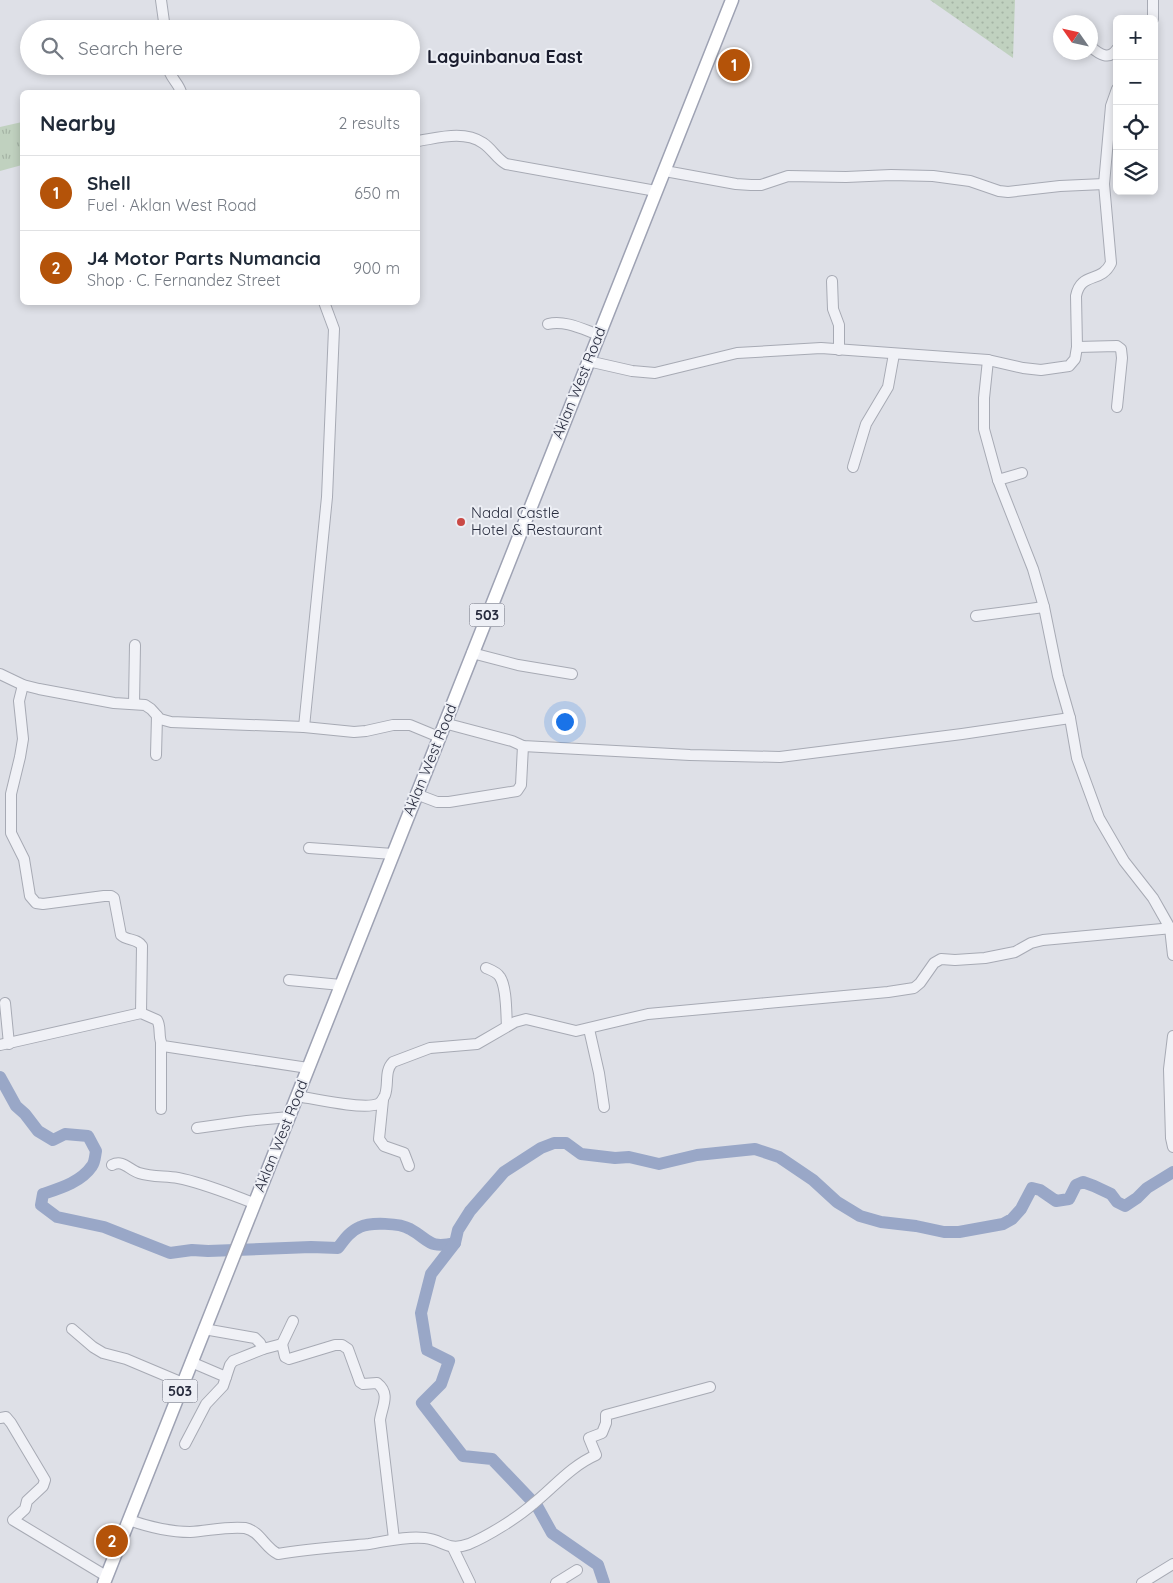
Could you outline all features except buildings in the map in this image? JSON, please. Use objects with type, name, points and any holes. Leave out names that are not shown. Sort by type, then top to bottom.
[{"type":"main road","name":"Aklan West Road","points":[[129,1520],[732,0]]},
{"type":"main road","name":"503","points":[[105,1580],[129,1520]]},
{"type":"street","points":[[161,0],[164,20]]},
{"type":"street","points":[[1153,0],[1153,15]]},
{"type":"street","points":[[1098,52],[1102,55],[1113,54]]},
{"type":"street","points":[[170,75],[177,82],[180,90]]},
{"type":"street","points":[[588,361],[632,371],[656,373],[737,353],[821,348],[988,360],[1041,370],[1069,366],[1075,359],[1077,347],[1076,296],[1078,289],[1083,281],[1102,274],[1111,263],[1104,184],[1113,100]]},
{"type":"street","points":[[420,141],[468,136],[485,144],[506,164],[656,190]]},
{"type":"street","points":[[665,171],[751,185],[761,185],[788,176],[846,177],[891,175],[933,176],[970,181],[999,191],[1008,192],[1060,186],[1104,184]]},
{"type":"street","points":[[832,281],[833,308],[839,325],[840,350]]},
{"type":"street","points":[[304,727],[327,498],[334,330],[325,305]]},
{"type":"street","points":[[548,324],[563,323],[599,334]]},
{"type":"street","points":[[1077,347],[1117,346],[1121,348],[1122,358],[1118,407]]},
{"type":"street","points":[[853,467],[866,424],[888,387],[894,354]]},
{"type":"street","points":[[988,360],[984,398],[984,429],[998,480],[1033,569],[1044,607],[1058,676],[1070,718],[1077,758],[1100,818],[1124,861],[1153,898],[1172,928],[1173,955]]},
{"type":"street","points":[[998,480],[1022,473]]},
{"type":"street","points":[[976,616],[1044,607]]},
{"type":"street","points":[[134,704],[135,645]]},
{"type":"street","points":[[472,653],[518,665],[572,674]]},
{"type":"street","points":[[0,674],[23,685],[77,697],[114,703],[144,705],[164,721],[304,727],[354,732],[394,725],[410,725],[439,737]]},
{"type":"street","points":[[23,685],[19,701],[23,739],[11,794],[10,821],[11,833],[24,859],[30,896],[36,903],[43,904],[104,896],[114,898],[118,928],[121,935],[124,938],[137,941],[142,946],[140,1013]]},
{"type":"street","points":[[156,755],[158,716]]},
{"type":"street","points":[[444,723],[512,741],[523,746],[690,755],[780,757],[1070,718]]},
{"type":"street","points":[[416,794],[437,802],[449,802],[517,791],[521,785],[523,746]]},
{"type":"street","points":[[309,848],[393,854]]},
{"type":"street","points":[[409,1166],[404,1153],[384,1146],[378,1139],[389,1066],[393,1062],[430,1048],[477,1044],[507,1026],[526,1018],[576,1031],[648,1014],[888,992],[914,988],[920,983],[934,963],[941,959],[984,958],[1015,952],[1031,943],[1043,940],[1172,928]]},
{"type":"street","points":[[486,968],[495,972],[500,977],[503,986],[507,1026]]},
{"type":"street","points":[[289,980],[341,985]]},
{"type":"street","points":[[5,1003],[5,1045],[140,1013],[157,1020],[160,1025],[161,1044],[161,1109]]},
{"type":"street","points":[[589,1029],[599,1073],[604,1107]]},
{"type":"street","points":[[1173,1036],[1169,1069],[1173,1148]]},
{"type":"street","points":[[161,1044],[179,1049],[308,1068]]},
{"type":"street","points":[[297,1096],[343,1104],[378,1104],[383,1100]]},
{"type":"street","points":[[197,1128],[247,1120],[289,1117]]},
{"type":"street","points":[[112,1165],[117,1162],[122,1163],[140,1174],[178,1178],[254,1203]]},
{"type":"street","points":[[293,1321],[282,1344],[285,1357],[289,1359],[335,1345],[342,1345],[348,1348],[360,1382],[363,1384],[377,1383],[382,1386],[386,1397],[380,1420],[380,1435],[394,1539]]},
{"type":"street","points":[[72,1329],[103,1353],[126,1359],[183,1383]]},
{"type":"street","points":[[204,1330],[255,1338],[263,1349]]},
{"type":"street","points":[[185,1444],[206,1404],[223,1386],[233,1361],[263,1349],[282,1344]]},
{"type":"street","points":[[191,1362],[226,1377]]},
{"type":"street","points":[[129,1520],[150,1528],[172,1531],[190,1532],[246,1528],[255,1532],[271,1551],[278,1554],[394,1539],[433,1539],[453,1548],[469,1544],[510,1522],[585,1460],[596,1455],[589,1438],[602,1433],[606,1423],[606,1415],[710,1387]]},
{"type":"street","points":[[0,1418],[6,1418],[11,1423],[45,1480],[43,1486],[27,1500],[25,1509],[13,1520],[105,1580]]},
{"type":"street","points":[[453,1548],[470,1583]]},
{"type":"street","points":[[1142,1583],[1173,1564]]},
{"type":"street","points":[[556,1583],[577,1570]]},
{"type":"green space","points":[[930,0],[1015,0],[1013,58]]},
{"type":"green space","points":[[20,122],[20,166],[0,171],[0,127]]},
{"type":"waterway","points":[[0,1077],[16,1106],[38,1131],[53,1140],[65,1134],[88,1136],[96,1151],[93,1164],[87,1172],[70,1184],[43,1194],[41,1205],[57,1217],[104,1227],[170,1253],[192,1250],[338,1248],[356,1229],[365,1225],[378,1224],[392,1224],[405,1227],[434,1244],[446,1245],[455,1243]]},
{"type":"waterway","points":[[532,1501],[492,1459],[463,1456],[422,1403],[441,1384],[449,1361],[427,1350],[421,1313],[431,1274],[455,1243],[458,1230],[470,1211],[504,1172],[541,1148],[554,1143],[566,1143],[581,1154],[615,1158],[629,1157],[659,1164],[697,1155],[755,1149],[779,1157],[813,1180],[837,1202],[860,1216],[881,1222],[916,1226],[944,1232],[959,1232],[1003,1224],[1012,1219],[1021,1209],[1032,1188],[1040,1190],[1056,1201],[1069,1199],[1076,1185],[1083,1182],[1111,1194],[1117,1202],[1125,1206],[1147,1188],[1173,1172]]},
{"type":"waterway","points":[[537,1506],[552,1533],[598,1565],[604,1583]]},
{"type":"place","name":"Shell","points":[[734,65]]},
{"type":"place","name":"Nadal Castle Hotel & Restaurant","points":[[461,522]]},
{"type":"place","name":"J4 Motor Parts Numancia","points":[[112,1541]]},
{"type":"district","name":"Laguinbanua East","points":[[505,57]]}]
